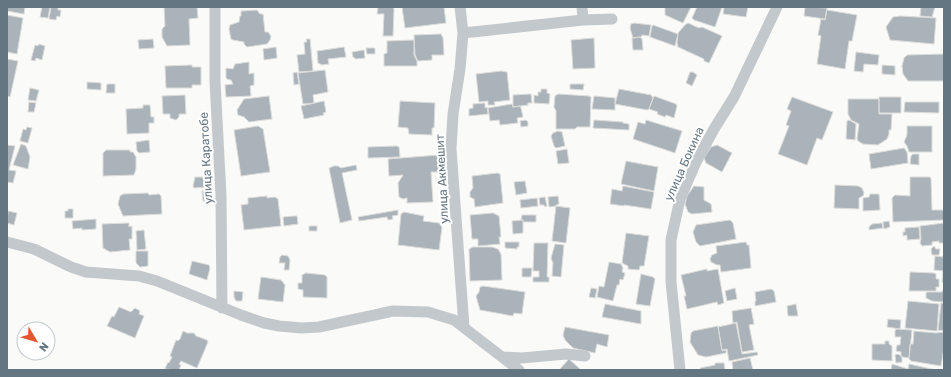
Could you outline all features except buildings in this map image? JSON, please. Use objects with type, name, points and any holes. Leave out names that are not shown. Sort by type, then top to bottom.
[{"type":"street","name":"улица Каратобе","points":[[215,7],[215,81],[221,196],[222,308]]},
{"type":"street","name":"улица Акмешит","points":[[460,7],[463,33],[460,69],[453,114],[451,149],[464,327]]},
{"type":"street","points":[[582,7],[583,20]]},
{"type":"street","name":"улица Бокина","points":[[680,370],[671,282],[671,240],[680,199],[696,162],[734,97],[777,7]]},
{"type":"street","points":[[463,33],[523,28],[583,20],[612,19]]},
{"type":"street","points":[[7,242],[34,249],[71,267],[86,272],[139,276],[157,281],[222,308],[264,323],[302,328],[319,327],[393,311],[428,312],[454,320],[519,370]]},
{"type":"street","points":[[503,358],[522,358],[566,354],[585,356]]}]
